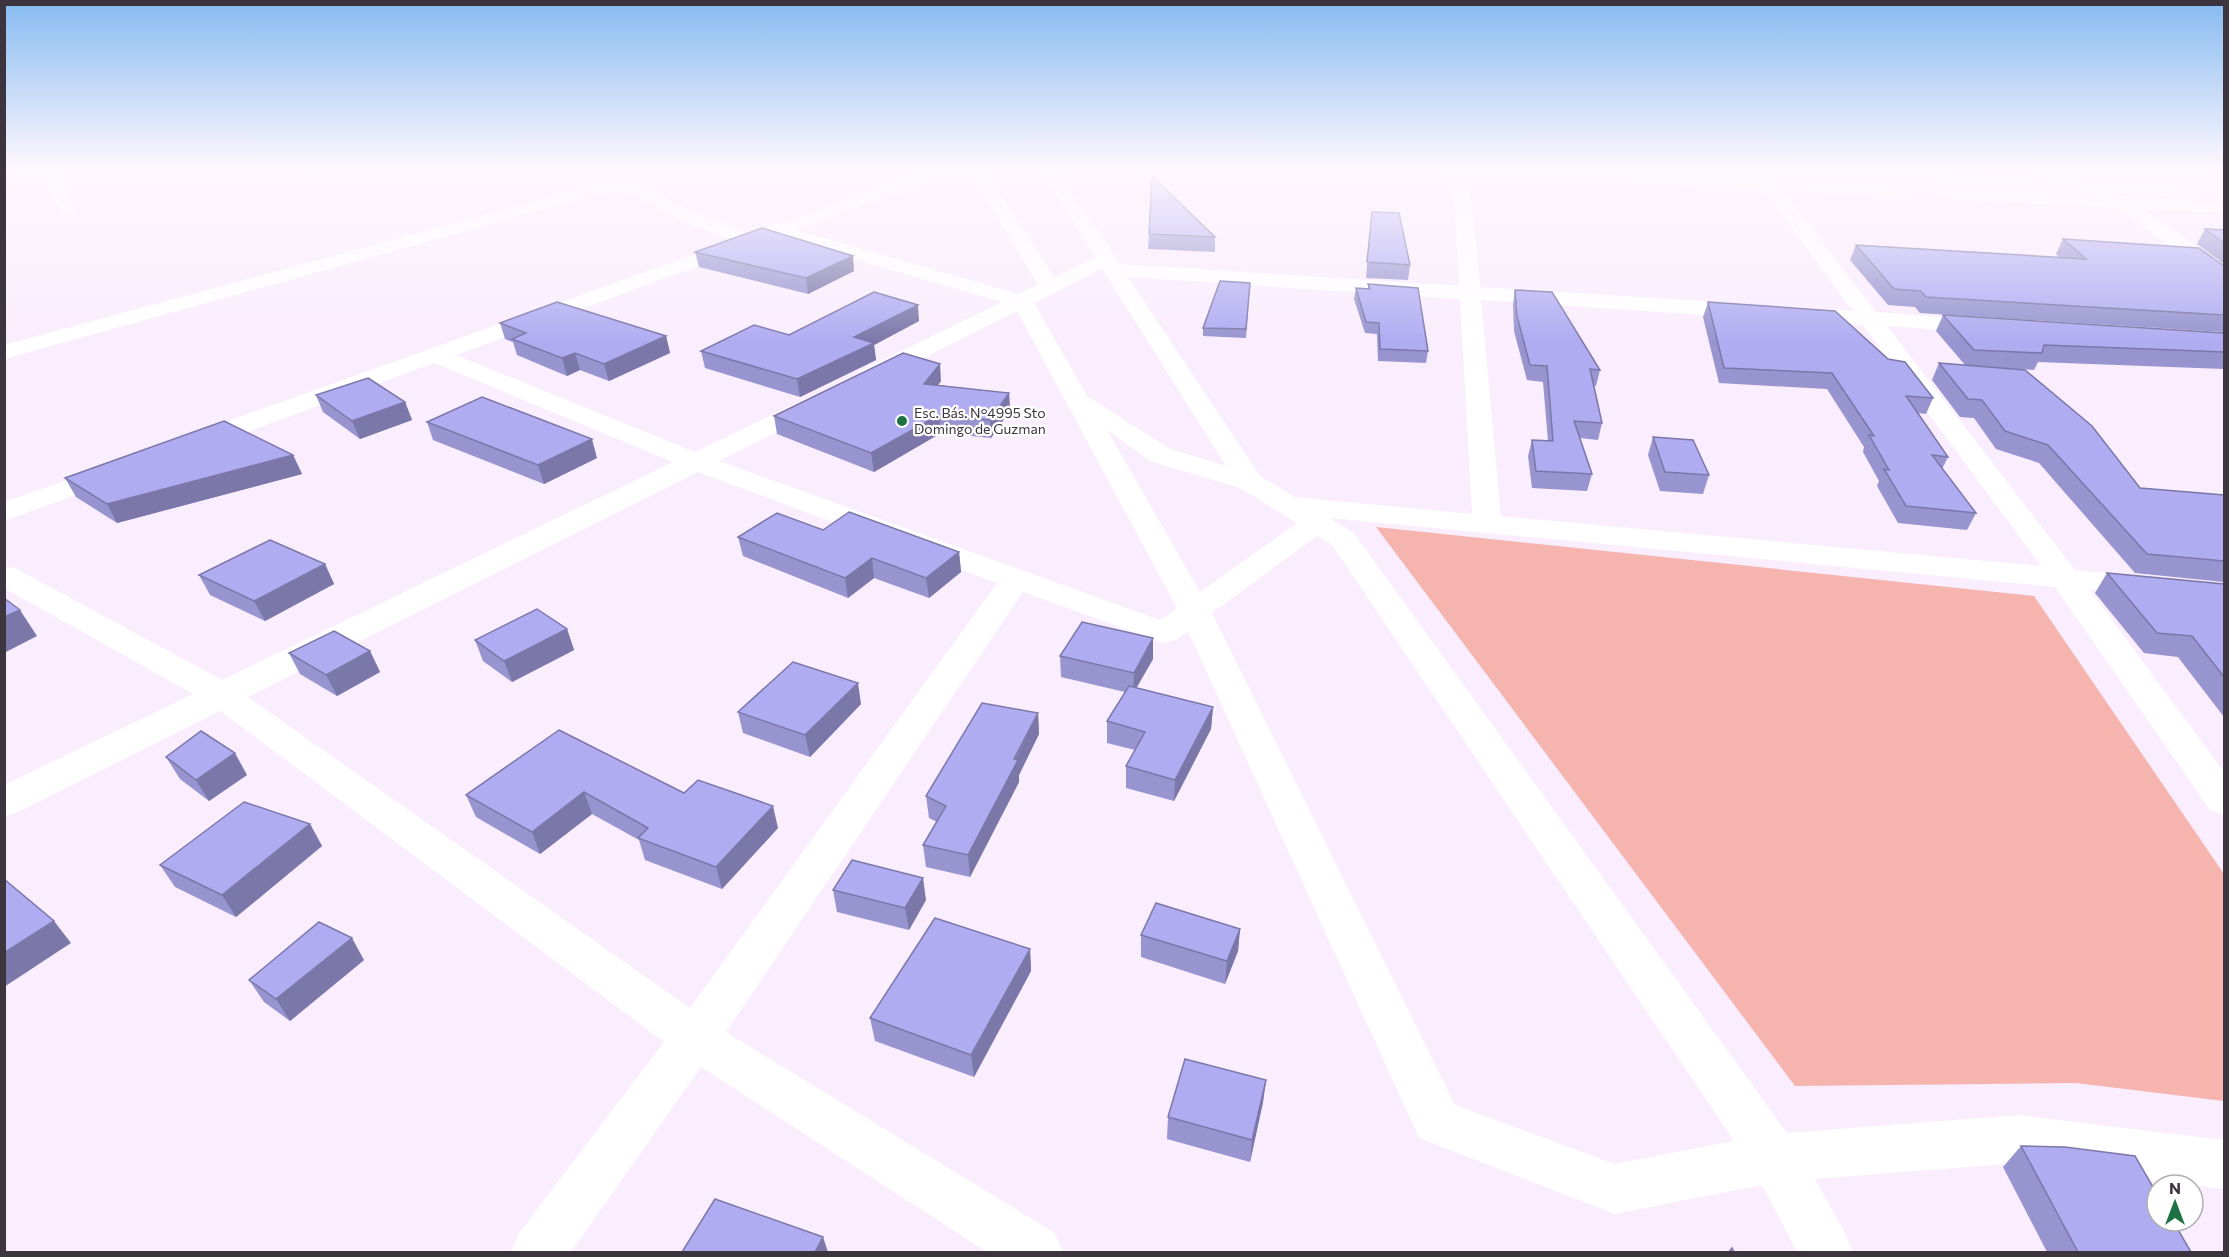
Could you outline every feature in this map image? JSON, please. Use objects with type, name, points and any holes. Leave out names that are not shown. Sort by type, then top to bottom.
[{"type":"main road","points":[[4,352],[469,225]]},
{"type":"main road","points":[[710,225],[747,240]]},
{"type":"main road","points":[[170,451],[789,225]]},
{"type":"main road","points":[[1002,225],[1036,294],[1076,398],[1195,610],[1437,1122],[1615,1189],[1775,1158],[2018,1139],[2224,1165]]},
{"type":"main road","points":[[1084,225],[1250,482]]},
{"type":"main road","points":[[1465,225],[1487,524]]},
{"type":"main road","points":[[1799,225],[2065,578],[2224,800]]},
{"type":"main road","points":[[2154,225],[2224,275]]},
{"type":"main road","points":[[774,230],[1036,294]]},
{"type":"main road","points":[[4,802],[1036,294],[1110,265],[1471,293],[2012,328]]},
{"type":"main road","points":[[433,354],[696,462],[1164,633],[1316,522]]},
{"type":"main road","points":[[1076,398],[1160,455],[1250,482],[1343,539],[1775,1158],[1826,1252]]},
{"type":"main road","points":[[4,512],[136,463]]},
{"type":"main road","points":[[1288,505],[2224,593]]},
{"type":"main road","points":[[4,575],[223,696],[695,1038],[1036,1252]]},
{"type":"main road","points":[[538,1252],[695,1038],[1016,579]]},
{"type":"shaded area","points":[[1376,527],[2034,596],[2224,874],[2224,1101],[2076,1083],[1795,1086]]},
{"type":"building","points":[[1149,225],[1202,225],[1215,237],[1149,234]]},
{"type":"building","points":[[1371,225],[1401,225],[1410,265],[1367,262]]},
{"type":"building","points":[[762,228],[853,256],[806,278],[695,252]]},
{"type":"building","points":[[2205,229],[2224,230],[2224,243]]},
{"type":"building","points":[[2063,239],[2199,248],[2224,266],[2224,315],[1926,297],[1921,291],[1894,289],[1856,245],[2086,259]]},
{"type":"building","points":[[1220,281],[1250,283],[1246,329],[1203,328]]},
{"type":"building","points":[[1368,284],[1418,288],[1428,351],[1380,349],[1379,323],[1366,322],[1356,288],[1370,289]]},
{"type":"building","points":[[1515,290],[1552,292],[1600,370],[1590,369],[1602,423],[1574,421],[1592,474],[1536,471],[1532,440],[1553,441],[1547,366],[1530,365],[1517,316]]},
{"type":"building","points":[[874,292],[918,305],[854,337],[874,343],[797,379],[701,351],[754,325],[789,335]]},
{"type":"building","points":[[557,302],[666,336],[604,364],[575,353],[562,358],[512,339],[526,333],[500,323]]},
{"type":"building","points":[[1708,302],[1835,311],[1888,359],[1905,362],[1933,398],[1906,396],[1948,457],[1932,455],[1976,513],[1906,506],[1884,469],[1889,470],[1869,435],[1874,436],[1832,373],[1724,368]]},
{"type":"building","points":[[1943,315],[2224,333],[2224,352],[2044,345],[2042,353],[1974,350]]},
{"type":"building","name":"Esc. Bás. N°4995 Sto Domingo de Guzman","points":[[903,353],[940,364],[924,384],[1009,393],[990,420],[939,415],[871,453],[774,416]]},
{"type":"building","points":[[1939,363],[2025,370],[2092,426],[2140,488],[2224,495],[2224,561],[2147,554],[2048,445],[2005,431],[1982,400],[1968,399]]},
{"type":"building","points":[[368,378],[405,402],[352,421],[316,395]]},
{"type":"building","points":[[482,397],[592,439],[538,465],[427,422]]},
{"type":"building","points":[[224,421],[293,455],[107,504],[65,478]]},
{"type":"building","points":[[1653,437],[1693,440],[1709,475],[1665,472]]},
{"type":"building","points":[[849,512],[959,552],[926,578],[872,558],[845,578],[738,537],[777,513],[823,530]]},
{"type":"building","points":[[270,540],[325,564],[254,601],[199,575]]},
{"type":"building","points":[[2107,573],[2224,584],[2224,677],[2192,636],[2157,633]]},
{"type":"building","points":[[4,598],[20,610],[4,617]]},
{"type":"building","points":[[537,609],[567,629],[504,661],[475,640]]},
{"type":"building","points":[[1082,622],[1153,638],[1134,673],[1060,656]]},
{"type":"building","points":[[334,631],[370,651],[326,675],[289,653]]},
{"type":"building","points":[[793,662],[858,683],[805,735],[738,712]]},
{"type":"building","points":[[1129,686],[1213,707],[1175,780],[1126,766],[1145,732],[1107,721]]},
{"type":"building","points":[[982,703],[1038,713],[1014,759],[1018,760],[968,855],[923,845],[946,806],[926,796]]},
{"type":"building","points":[[559,730],[684,793],[698,780],[773,806],[716,867],[638,838],[648,828],[584,792],[532,832],[466,795]]},
{"type":"building","points":[[201,731],[235,753],[196,780],[166,757]]},
{"type":"building","points":[[244,802],[310,824],[222,895],[160,865]]},
{"type":"building","points":[[852,860],[923,878],[905,908],[833,890]]},
{"type":"building","points":[[4,879],[54,921],[4,953]]},
{"type":"building","points":[[1156,903],[1240,929],[1227,961],[1141,935]]},
{"type":"building","points":[[935,918],[1030,949],[971,1055],[870,1018]]},
{"type":"building","points":[[319,922],[352,938],[276,999],[249,980]]},
{"type":"building","points":[[1185,1059],[1266,1080],[1252,1140],[1168,1117]]},
{"type":"building","points":[[2021,1146],[2065,1147],[2135,1156],[2145,1173],[2145,1233],[2180,1233],[2191,1252],[2078,1252]]},
{"type":"building","points":[[715,1199],[823,1237],[815,1252],[682,1252]]},
{"type":"place","name":"Esc. Bás. N°4995 Sto Domingo de Guzman","points":[[902,421]]}]
